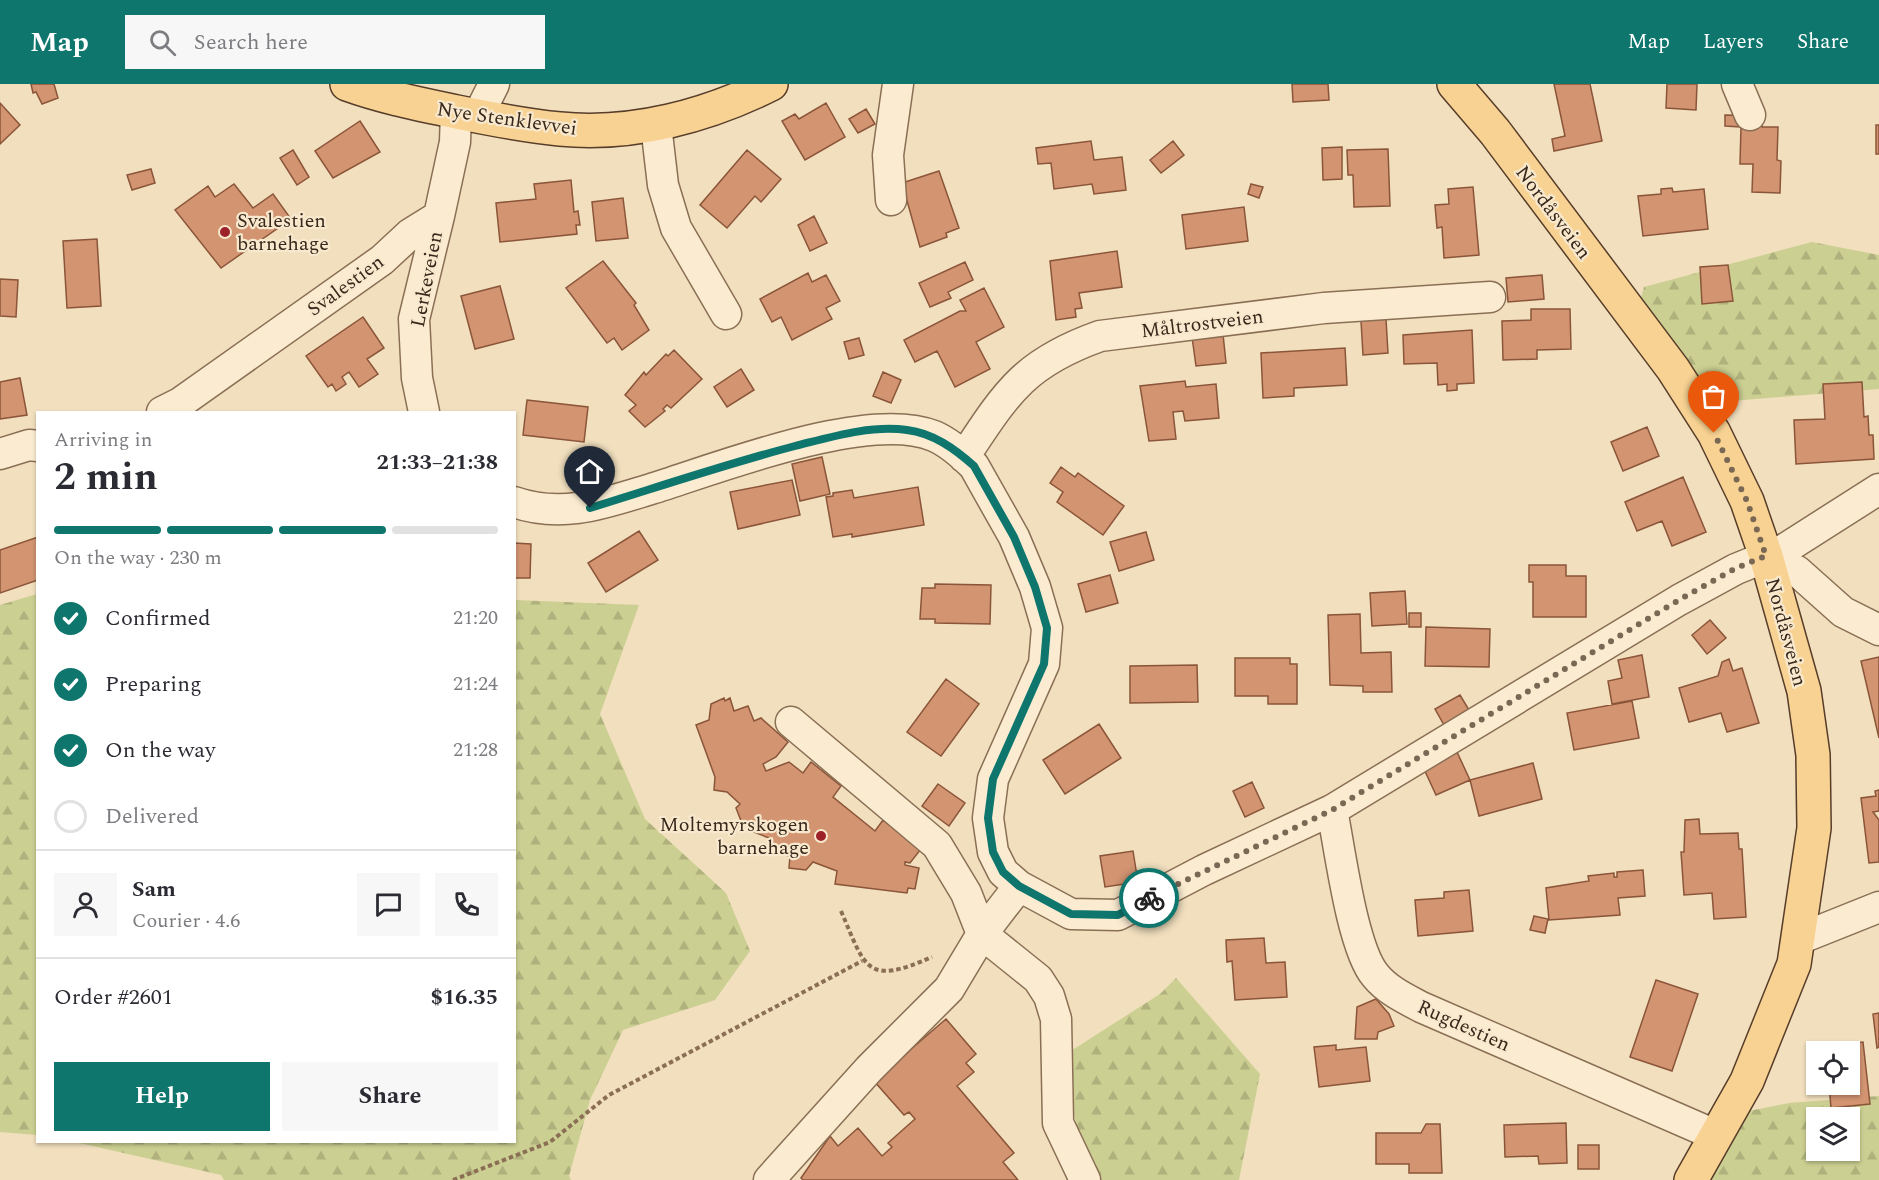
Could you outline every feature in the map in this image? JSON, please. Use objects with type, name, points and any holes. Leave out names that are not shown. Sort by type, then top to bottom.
[{"type":"main road","name":"Nye Stenklevvei","points":[[346,84],[404,102],[467,114],[561,129],[610,130],[656,124],[735,102],[771,84]]},
{"type":"main road","name":"Nordåsveien","points":[[1454,84],[1495,132],[1673,369],[1714,433],[1747,501],[1766,556],[1804,691],[1813,755],[1814,828],[1794,964],[1747,1081],[1691,1180]]},
{"type":"street","points":[[439,216],[455,142],[467,114],[494,84]]},
{"type":"street","points":[[891,200],[888,155],[898,84]]},
{"type":"street","points":[[1737,84],[1749,115]]},
{"type":"street","points":[[656,124],[663,185],[676,228],[726,314]]},
{"type":"street","name":"Svalestien","points":[[164,411],[219,376],[382,260],[410,234],[439,216]]},
{"type":"street","name":"Lerkeveien","points":[[424,411],[417,378],[414,319],[439,216]]},
{"type":"street","name":"Måltrostveien","points":[[964,457],[1003,398],[1032,369],[1067,348],[1100,336],[1324,308],[1490,297]]},
{"type":"street","points":[[516,503],[535,509],[552,511],[590,508],[760,455],[837,435],[880,429],[908,430],[934,436],[974,466],[1014,537],[1035,587],[1047,628],[1044,664],[993,779],[988,818],[993,852],[1003,872],[1019,886],[1071,914],[1118,915],[1204,870],[1332,810],[1679,600],[1736,568],[1783,550],[1879,489]]},
{"type":"street","points":[[0,454],[36,446]]},
{"type":"street","points":[[1766,556],[1797,571],[1842,612],[1879,630]]},
{"type":"street","points":[[791,722],[936,845],[966,893],[979,940],[1038,979],[1049,996],[1056,1018],[1058,1123],[1085,1180]]},
{"type":"street","name":"Rugdestien","points":[[1332,810],[1360,951],[1375,975],[1391,991],[1421,1007],[1715,1135]]},
{"type":"street","points":[[770,1180],[869,1070],[949,989],[979,940],[1019,886]]},
{"type":"street","points":[[1799,939],[1879,907]]},
{"type":"street","points":[[1839,923],[1879,927]]},
{"type":"path","points":[[841,911],[862,961],[872,969],[892,971],[908,968],[960,944],[979,940]]},
{"type":"path","points":[[453,1180],[550,1142],[609,1095],[862,961]]},
{"type":"green space","points":[[1812,242],[1879,255],[1879,389],[1719,402],[1635,318],[1644,287]]},
{"type":"green space","points":[[36,595],[36,1135],[0,1132],[0,605]]},
{"type":"green space","points":[[516,600],[639,605],[600,714],[645,819],[726,893],[750,951],[715,1000],[623,1030],[590,1100],[569,1176],[571,1180],[224,1180],[221,1175],[79,1143],[516,1143]]},
{"type":"green space","points":[[1176,978],[1260,1074],[1239,1180],[1087,1180],[1063,1056],[1160,994]]},
{"type":"green space","points":[[1879,1096],[1879,1180],[1690,1180],[1700,1121],[1789,1103]]},
{"type":"building","points":[[31,84],[54,84],[58,98],[42,104],[36,92],[33,93]]},
{"type":"building","points":[[1292,84],[1328,84],[1329,100],[1293,102]]},
{"type":"building","points":[[1554,84],[1590,84],[1602,141],[1554,151],[1552,139],[1565,136]]},
{"type":"building","points":[[1667,84],[1697,84],[1696,110],[1666,108]]},
{"type":"building","points":[[0,103],[20,125],[0,144]]},
{"type":"building","points":[[826,103],[845,137],[805,160],[782,121],[795,114],[799,119]]},
{"type":"building","points":[[866,109],[875,124],[858,133],[849,119]]},
{"type":"building","points":[[1725,115],[1762,116],[1762,127],[1778,127],[1777,160],[1781,161],[1780,193],[1752,192],[1753,164],[1740,164],[1741,127],[1725,126]]},
{"type":"building","points":[[360,121],[380,152],[333,178],[315,151]]},
{"type":"building","points":[[1876,125],[1879,125],[1879,154],[1876,154]]},
{"type":"building","points":[[1091,141],[1094,160],[1122,157],[1126,190],[1094,194],[1092,184],[1054,189],[1051,163],[1038,164],[1036,148]]},
{"type":"building","points":[[1173,141],[1184,155],[1161,173],[1150,160]]},
{"type":"building","points":[[1342,147],[1342,179],[1323,180],[1322,148]]},
{"type":"building","points":[[1388,149],[1390,206],[1354,207],[1353,175],[1348,175],[1347,150]]},
{"type":"building","points":[[293,150],[309,177],[297,185],[280,158]]},
{"type":"building","points":[[747,150],[781,179],[761,202],[755,196],[727,228],[700,205]]},
{"type":"building","points":[[151,169],[155,183],[132,190],[127,175]]},
{"type":"building","points":[[939,171],[959,228],[946,233],[947,237],[920,247],[902,183]]},
{"type":"building","points":[[571,180],[574,212],[578,211],[580,225],[576,225],[577,234],[500,242],[496,203],[536,199],[534,184]]},
{"type":"building","points":[[234,184],[253,208],[273,194],[291,219],[221,268],[175,210],[208,186],[215,197]]},
{"type":"building","points":[[1251,184],[1263,187],[1259,198],[1248,194]]},
{"type":"building","points":[[1473,187],[1479,255],[1444,258],[1442,227],[1437,228],[1435,205],[1449,204],[1448,189]]},
{"type":"building","points":[[1672,188],[1673,192],[1704,189],[1708,229],[1643,236],[1638,196],[1661,194],[1661,189]]},
{"type":"building","points":[[623,198],[628,238],[596,241],[592,202]]},
{"type":"building","points":[[1244,207],[1248,241],[1186,249],[1182,215]]},
{"type":"building","points":[[814,216],[827,243],[810,251],[798,225]]},
{"type":"building","points":[[97,239],[101,306],[67,308],[63,241]]},
{"type":"building","points":[[1117,251],[1122,287],[1079,293],[1082,308],[1075,309],[1076,317],[1056,320],[1050,261]]},
{"type":"building","points":[[603,261],[636,303],[634,305],[649,330],[622,350],[614,338],[607,343],[566,288]]},
{"type":"building","points":[[965,262],[973,280],[948,292],[951,298],[930,307],[919,283]]},
{"type":"building","points":[[1728,265],[1733,301],[1702,304],[1700,267]]},
{"type":"building","points":[[808,273],[812,282],[826,275],[840,301],[826,308],[832,319],[792,340],[781,317],[772,322],[760,299]]},
{"type":"building","points":[[1542,275],[1544,299],[1508,302],[1506,278]]},
{"type":"building","points":[[0,279],[18,280],[16,317],[0,316]]},
{"type":"building","points":[[500,286],[514,339],[475,349],[461,296]]},
{"type":"building","points":[[984,288],[1004,327],[976,342],[990,369],[955,387],[937,351],[915,362],[904,340],[960,311],[966,311],[960,300]]},
{"type":"building","points":[[1531,309],[1570,309],[1571,349],[1537,350],[1537,359],[1503,360],[1502,321],[1531,320]]},
{"type":"building","points":[[363,317],[384,348],[367,359],[378,374],[359,387],[349,372],[342,377],[346,384],[336,391],[332,384],[328,387],[306,356]]},
{"type":"building","points":[[1386,319],[1388,353],[1363,355],[1361,321]]},
{"type":"building","points":[[1472,330],[1474,383],[1457,384],[1457,390],[1447,391],[1447,384],[1438,385],[1437,363],[1404,364],[1403,335]]},
{"type":"building","points":[[1223,334],[1226,363],[1196,366],[1192,337]]},
{"type":"building","points":[[859,338],[864,355],[849,359],[844,342]]},
{"type":"building","points":[[1345,348],[1347,385],[1294,388],[1294,396],[1263,398],[1261,353]]},
{"type":"building","points":[[674,350],[702,379],[671,408],[667,405],[663,409],[665,411],[645,427],[629,411],[636,405],[625,395],[644,372],[646,375],[666,354],[668,356]]},
{"type":"building","points":[[741,369],[754,390],[727,407],[714,387]]},
{"type":"building","points":[[883,372],[901,380],[891,403],[873,396]]},
{"type":"building","points":[[20,378],[27,415],[0,419],[0,382]]},
{"type":"building","points":[[1185,381],[1186,387],[1216,384],[1219,418],[1185,421],[1183,411],[1173,412],[1176,439],[1149,441],[1140,386]]},
{"type":"building","points":[[1862,382],[1864,417],[1868,416],[1869,435],[1873,435],[1874,459],[1796,464],[1794,420],[1825,419],[1823,384]]},
{"type":"building","points":[[527,400],[588,407],[584,442],[523,435]]},
{"type":"building","points":[[1647,427],[1659,456],[1623,471],[1611,442]]},
{"type":"building","points":[[822,457],[830,494],[800,501],[792,464]]},
{"type":"building","points":[[1061,467],[1075,477],[1078,473],[1124,506],[1103,535],[1057,502],[1063,492],[1050,483]]},
{"type":"building","points":[[1683,477],[1706,532],[1672,546],[1662,521],[1637,531],[1625,502]]},
{"type":"building","points":[[792,480],[800,515],[738,529],[730,492]]},
{"type":"building","points":[[918,487],[924,525],[852,537],[852,534],[833,537],[826,497],[833,496],[833,493],[852,490],[854,498]]},
{"type":"building","points":[[639,531],[658,560],[606,592],[588,563]]},
{"type":"building","points":[[1146,532],[1154,560],[1119,571],[1110,542]]},
{"type":"building","points":[[36,538],[36,581],[0,593],[0,550]]},
{"type":"building","points":[[516,543],[531,544],[530,578],[516,578]]},
{"type":"building","points":[[1529,565],[1566,565],[1566,576],[1586,576],[1586,617],[1533,617],[1533,582],[1529,582]]},
{"type":"building","points":[[1110,575],[1118,603],[1086,612],[1078,584]]},
{"type":"building","points":[[935,584],[991,585],[990,624],[935,623],[935,619],[920,619],[922,588],[935,588]]},
{"type":"building","points":[[1405,591],[1407,624],[1372,626],[1370,593]]},
{"type":"building","points":[[1409,613],[1421,613],[1421,627],[1409,627]]},
{"type":"building","points":[[1360,614],[1361,653],[1391,652],[1392,692],[1363,692],[1363,686],[1330,685],[1328,615]]},
{"type":"building","points":[[1710,620],[1726,638],[1707,654],[1692,635]]},
{"type":"building","points":[[1426,627],[1490,629],[1489,667],[1425,666]]},
{"type":"building","points":[[1642,655],[1649,697],[1612,704],[1608,681],[1622,678],[1618,660]]},
{"type":"building","points":[[1879,657],[1879,738],[1861,661]]},
{"type":"building","points":[[1235,658],[1290,658],[1290,664],[1297,664],[1297,704],[1268,704],[1268,696],[1235,696]]},
{"type":"building","points":[[1729,659],[1733,671],[1742,668],[1759,723],[1727,732],[1721,713],[1689,722],[1679,688],[1718,676],[1722,662]]},
{"type":"building","points":[[1197,665],[1198,702],[1130,703],[1130,666]]},
{"type":"building","points":[[946,679],[979,704],[941,756],[907,732]]},
{"type":"building","points":[[1460,695],[1469,710],[1444,725],[1435,709]]},
{"type":"building","points":[[724,698],[725,701],[730,698],[734,711],[748,706],[754,721],[761,718],[788,742],[776,757],[763,764],[766,771],[789,762],[803,773],[811,762],[841,786],[833,797],[875,831],[883,820],[921,849],[910,863],[905,862],[905,865],[919,868],[915,889],[908,888],[907,893],[835,884],[837,871],[813,862],[806,870],[789,868],[790,856],[780,854],[769,838],[751,831],[748,823],[743,826],[736,808],[740,804],[727,792],[714,790],[715,777],[696,725],[709,720],[711,704]]},
{"type":"building","points":[[1632,701],[1639,738],[1574,750],[1567,713]]},
{"type":"building","points":[[1099,724],[1121,758],[1065,794],[1043,760]]},
{"type":"building","points":[[1457,752],[1470,780],[1436,795],[1423,767]]},
{"type":"building","points":[[1533,763],[1542,799],[1479,816],[1470,780]]},
{"type":"building","points":[[1252,782],[1264,808],[1245,817],[1233,791]]},
{"type":"building","points":[[938,784],[965,803],[949,826],[922,806]]},
{"type":"building","points":[[1879,790],[1879,811],[1873,812],[1879,820],[1879,862],[1869,863],[1861,798],[1876,796],[1875,791]]},
{"type":"building","points":[[1699,819],[1700,834],[1738,833],[1739,849],[1742,849],[1746,917],[1714,919],[1712,893],[1684,895],[1681,852],[1684,852],[1685,820]]},
{"type":"building","points":[[1133,851],[1138,882],[1105,887],[1100,856]]},
{"type":"building","points":[[1643,870],[1645,896],[1618,898],[1620,915],[1549,920],[1546,888],[1589,881],[1588,876],[1614,873],[1614,877],[1617,877],[1617,872]]},
{"type":"building","points":[[1469,890],[1473,931],[1418,936],[1415,900],[1444,898],[1444,892]]},
{"type":"building","points":[[1534,916],[1548,919],[1545,933],[1530,930]]},
{"type":"building","points":[[1264,938],[1266,963],[1285,962],[1287,997],[1235,1000],[1232,961],[1227,962],[1226,940]]},
{"type":"building","points":[[1656,980],[1698,994],[1672,1071],[1630,1057]]},
{"type":"building","points":[[1376,999],[1389,1014],[1394,1026],[1378,1032],[1377,1039],[1355,1039],[1357,1007]]},
{"type":"building","points":[[1879,1013],[1879,1047],[1877,1048],[1873,1014]]},
{"type":"building","points":[[946,1019],[976,1054],[966,1063],[974,1072],[957,1086],[1014,1153],[1003,1162],[1018,1180],[803,1180],[801,1178],[830,1136],[838,1146],[858,1128],[882,1156],[892,1147],[888,1143],[915,1119],[909,1112],[904,1115],[874,1081]]},
{"type":"building","points":[[1860,1042],[1863,1042],[1870,1104],[1831,1107],[1830,1095],[1860,1095]]},
{"type":"building","points":[[1336,1045],[1336,1050],[1366,1047],[1370,1081],[1319,1087],[1314,1047]]},
{"type":"building","points":[[1566,1123],[1567,1163],[1539,1164],[1538,1156],[1505,1157],[1504,1125]]},
{"type":"building","points":[[1426,1124],[1440,1124],[1442,1173],[1409,1173],[1409,1164],[1376,1164],[1376,1133],[1421,1133]]},
{"type":"building","points":[[1578,1145],[1599,1145],[1599,1169],[1578,1169]]},
{"type":"way so far","points":[[1149,898],[1332,810],[1679,600],[1736,568],[1766,556],[1747,501],[1714,433]]},
{"type":"place","name":"Svalestien barnehage","points":[[225,232]]},
{"type":"place","name":"Moltemyrskogen barnehage","points":[[821,836]]},
{"type":"route","points":[[590,508],[760,455],[837,435],[880,429],[908,430],[934,436],[974,466],[1014,537],[1035,587],[1047,628],[1044,664],[993,779],[988,818],[993,852],[1003,872],[1019,886],[1071,914],[1118,915],[1149,898]]}]
